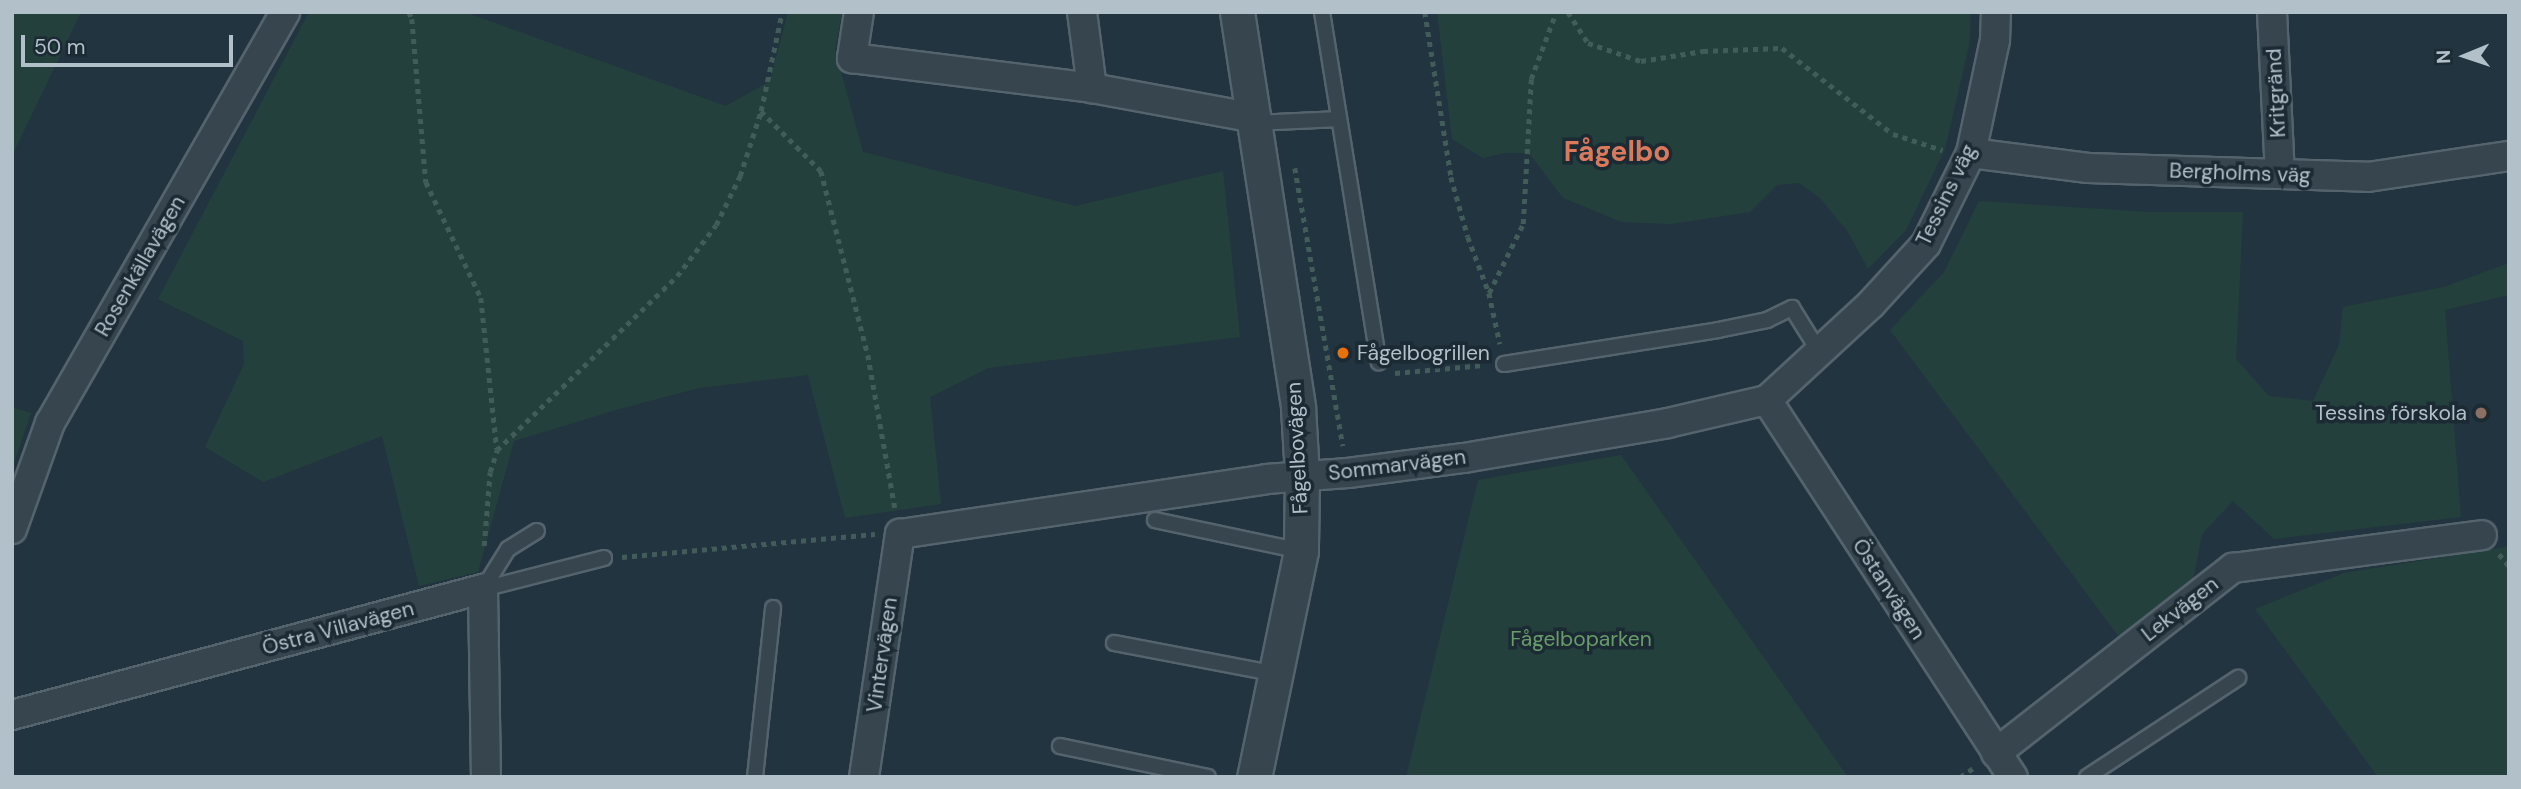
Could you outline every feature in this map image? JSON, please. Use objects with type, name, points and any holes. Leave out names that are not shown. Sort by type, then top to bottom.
[{"type":"street","name":"Rosenkällavägen","points":[[12,529],[50,423],[285,12]]},
{"type":"street","points":[[859,12],[852,58],[1092,88],[1266,121]]},
{"type":"street","points":[[1083,12],[1092,88]]},
{"type":"street","name":"Fågelbovägen","points":[[1237,12],[1266,121],[1299,416],[1302,475],[1301,551],[1254,777]]},
{"type":"street","name":"Tessins väg","points":[[1767,400],[1871,304],[1926,244],[1971,153],[1995,40],[1996,12]]},
{"type":"street","name":"Kritgränd","points":[[2272,12],[2280,174]]},
{"type":"street","name":"Bergholms väg","points":[[1971,153],[2088,168],[2368,177],[2509,156]]},
{"type":"street","name":"Sommarvägen","points":[[900,534],[1302,475],[1348,473],[1464,458],[1668,424],[1767,400]]},
{"type":"street","name":"Östanvägen","points":[[1767,400],[2013,777]]},
{"type":"street","name":"Vintervägen","points":[[864,777],[900,534]]},
{"type":"street","name":"Lekvägen","points":[[1996,753],[2233,568],[2482,535]]},
{"type":"street","points":[[483,589],[486,777]]},
{"type":"street","name":"Östra Villavägen","points":[[12,715],[483,589]]},
{"type":"lane","points":[[1322,12],[1379,362]]},
{"type":"lane","points":[[1266,121],[1338,119]]},
{"type":"lane","points":[[1504,364],[1718,330],[1767,320],[1792,308],[1820,353]]},
{"type":"lane","points":[[1155,520],[1301,551]]},
{"type":"lane","points":[[483,589],[508,549],[537,531]]},
{"type":"lane","points":[[483,589],[604,558]]},
{"type":"lane","points":[[755,777],[773,608]]},
{"type":"lane","points":[[1114,643],[1276,674]]},
{"type":"lane","points":[[2087,777],[2238,678]]},
{"type":"lane","points":[[1060,746],[1208,777]]},
{"type":"path","points":[[409,12],[412,19],[426,182],[481,298],[497,450],[490,472],[483,589]]},
{"type":"path","points":[[497,450],[677,276],[716,225],[740,176],[761,111],[782,12]]},
{"type":"path","points":[[1379,362],[1389,374],[1504,364],[1489,293],[1468,237],[1451,177],[1425,12]]},
{"type":"path","points":[[1489,293],[1523,225],[1531,79],[1556,12]]},
{"type":"path","points":[[1568,12],[1588,43],[1641,61],[1703,51],[1782,48],[1893,134],[1934,149],[1971,153]]},
{"type":"path","points":[[604,558],[834,536],[900,534],[868,355],[821,171],[761,111]]},
{"type":"path","points":[[1266,121],[1348,473]]},
{"type":"green space","points":[[12,12],[81,12],[12,156]]},
{"type":"green space","points":[[309,12],[464,12],[726,106],[770,81],[788,12],[842,12],[835,50],[863,152],[1076,206],[1223,171],[1240,337],[988,368],[930,397],[941,504],[845,518],[808,375],[699,388],[619,409],[514,441],[478,572],[419,586],[382,436],[263,482],[205,447],[244,364],[243,341],[158,299]]},
{"type":"green space","points":[[1437,12],[1971,12],[1969,45],[1945,149],[1906,230],[1868,269],[1848,232],[1819,197],[1799,183],[1777,185],[1750,212],[1671,224],[1622,222],[1563,198],[1529,153],[1504,153],[1483,158],[1452,139]]},
{"type":"green space","points":[[1979,201],[2149,212],[2243,212],[2236,359],[2269,396],[2313,401],[2339,345],[2343,307],[2444,287],[2509,263],[2509,295],[2445,310],[2461,517],[2274,539],[2233,501],[2202,534],[2193,581],[2119,637],[1890,330],[1944,272]]},
{"type":"green space","points":[[12,407],[31,413],[12,469]]},
{"type":"green space","name":"Fågelboparken","points":[[1621,455],[1848,777],[1406,777],[1478,480]]},
{"type":"green space","points":[[2506,547],[2509,549],[2509,777],[2378,777],[2255,609],[2344,573]]},
{"type":"place","name":"Fågelbogrillen","points":[[1343,353]]},
{"type":"place","name":"Tessins förskola","points":[[2481,413]]},
{"type":"district","name":"Fågelbo","points":[[1617,152]]}]
